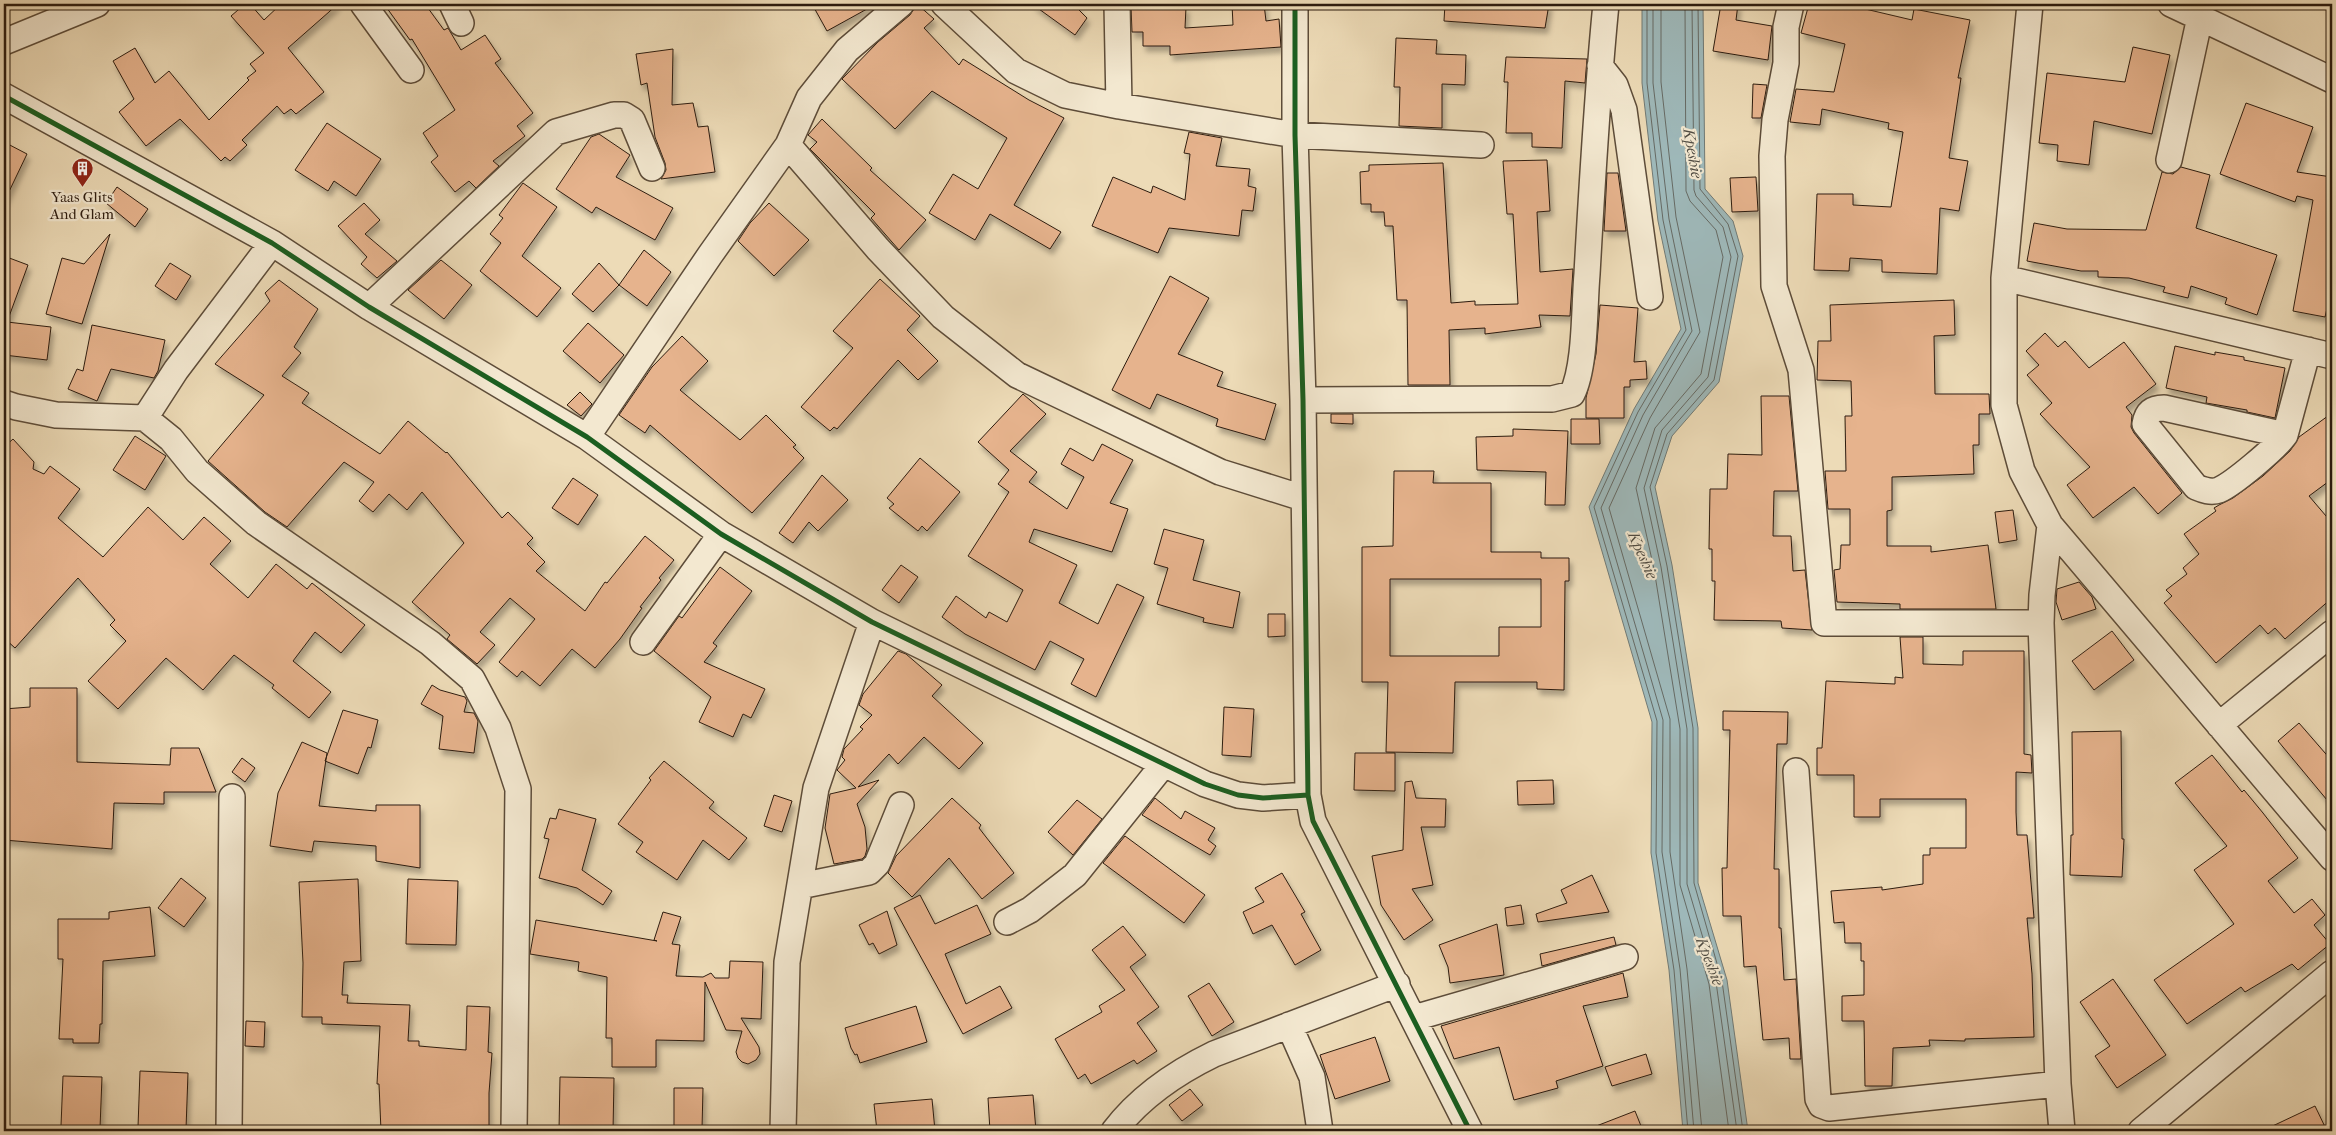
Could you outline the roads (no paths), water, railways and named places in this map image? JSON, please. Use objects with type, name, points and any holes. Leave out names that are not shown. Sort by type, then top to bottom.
[{"type":"street","points":[[4,42],[97,4]]},
{"type":"street","points":[[363,4],[411,70]]},
{"type":"street","points":[[587,437],[710,255],[788,145],[809,98],[847,50],[901,4]]},
{"type":"street","points":[[944,4],[1016,71],[1065,95],[1119,106],[1295,135],[1481,145]]},
{"type":"street","points":[[1117,4],[1119,106]]},
{"type":"street","points":[[1295,4],[1295,135],[1303,400],[1308,795],[1313,821],[1470,1131]]},
{"type":"street","points":[[1303,400],[1552,399],[1572,394],[1578,382],[1583,335],[1600,66],[1606,4]]},
{"type":"street","points":[[1791,4],[1786,27],[1786,63],[1775,120],[1772,156],[1774,286],[1800,370],[1824,623],[2041,623]]},
{"type":"street","points":[[2030,4],[2004,278],[2004,405],[2022,471],[2050,525],[2332,858]]},
{"type":"street","points":[[2171,4],[2332,80]]},
{"type":"street","points":[[2169,160],[2200,18]]},
{"type":"street","points":[[1600,66],[1615,85],[1624,110],[1650,298]]},
{"type":"street","points":[[4,96],[272,243],[369,307],[587,437],[721,534],[872,622],[1162,765],[1205,784],[1238,796],[1263,798],[1308,795]]},
{"type":"street","points":[[369,307],[556,132],[614,114],[624,115],[632,120],[652,168]]},
{"type":"street","points":[[788,145],[878,249],[943,317],[1017,375],[1220,472],[1303,498]]},
{"type":"street","points":[[145,418],[176,370],[272,243]]},
{"type":"street","points":[[2004,278],[2332,356]]},
{"type":"street","points":[[2285,435],[2164,408],[2155,408],[2147,414],[2144,424],[2196,487],[2207,491],[2218,490],[2266,455],[2278,445],[2285,435],[2308,350]]},
{"type":"street","points":[[4,403],[16,408],[56,415],[145,418],[171,439],[198,471],[256,523],[430,643],[472,679],[498,728],[518,789],[514,1131]]},
{"type":"street","points":[[2050,525],[2042,595],[2041,623],[2058,1084],[2062,1131]]},
{"type":"street","points":[[643,642],[721,534]]},
{"type":"street","points":[[783,1131],[787,962],[816,788],[872,622]]},
{"type":"street","points":[[2219,725],[2332,633]]},
{"type":"street","points":[[1006,922],[1030,910],[1076,876],[1162,765]]},
{"type":"street","points":[[1796,771],[1818,1099],[1821,1105],[1829,1108],[2058,1084]]},
{"type":"street","points":[[229,1131],[232,797]]},
{"type":"street","points":[[800,886],[869,872],[877,864],[901,805]]},
{"type":"street","points":[[1414,1018],[1625,957]]},
{"type":"street","points":[[2141,1131],[2332,973]]},
{"type":"street","points":[[1114,1131],[1122,1120],[1187,1066],[1397,984]]},
{"type":"street","points":[[1289,1025],[1312,1077],[1319,1131]]},
{"type":"water","name":"Kpeshie","points":[[1642,4],[1703,4],[1705,189],[1733,221],[1743,256],[1719,382],[1672,436],[1655,487],[1672,565],[1698,728],[1698,883],[1727,980],[1748,1131],[1683,1131],[1669,970],[1651,853],[1652,722],[1589,507],[1634,409],[1681,329],[1658,221],[1642,83]]},
{"type":"place","name":"Yaas Glits And Glam","points":[[82,187]]}]
